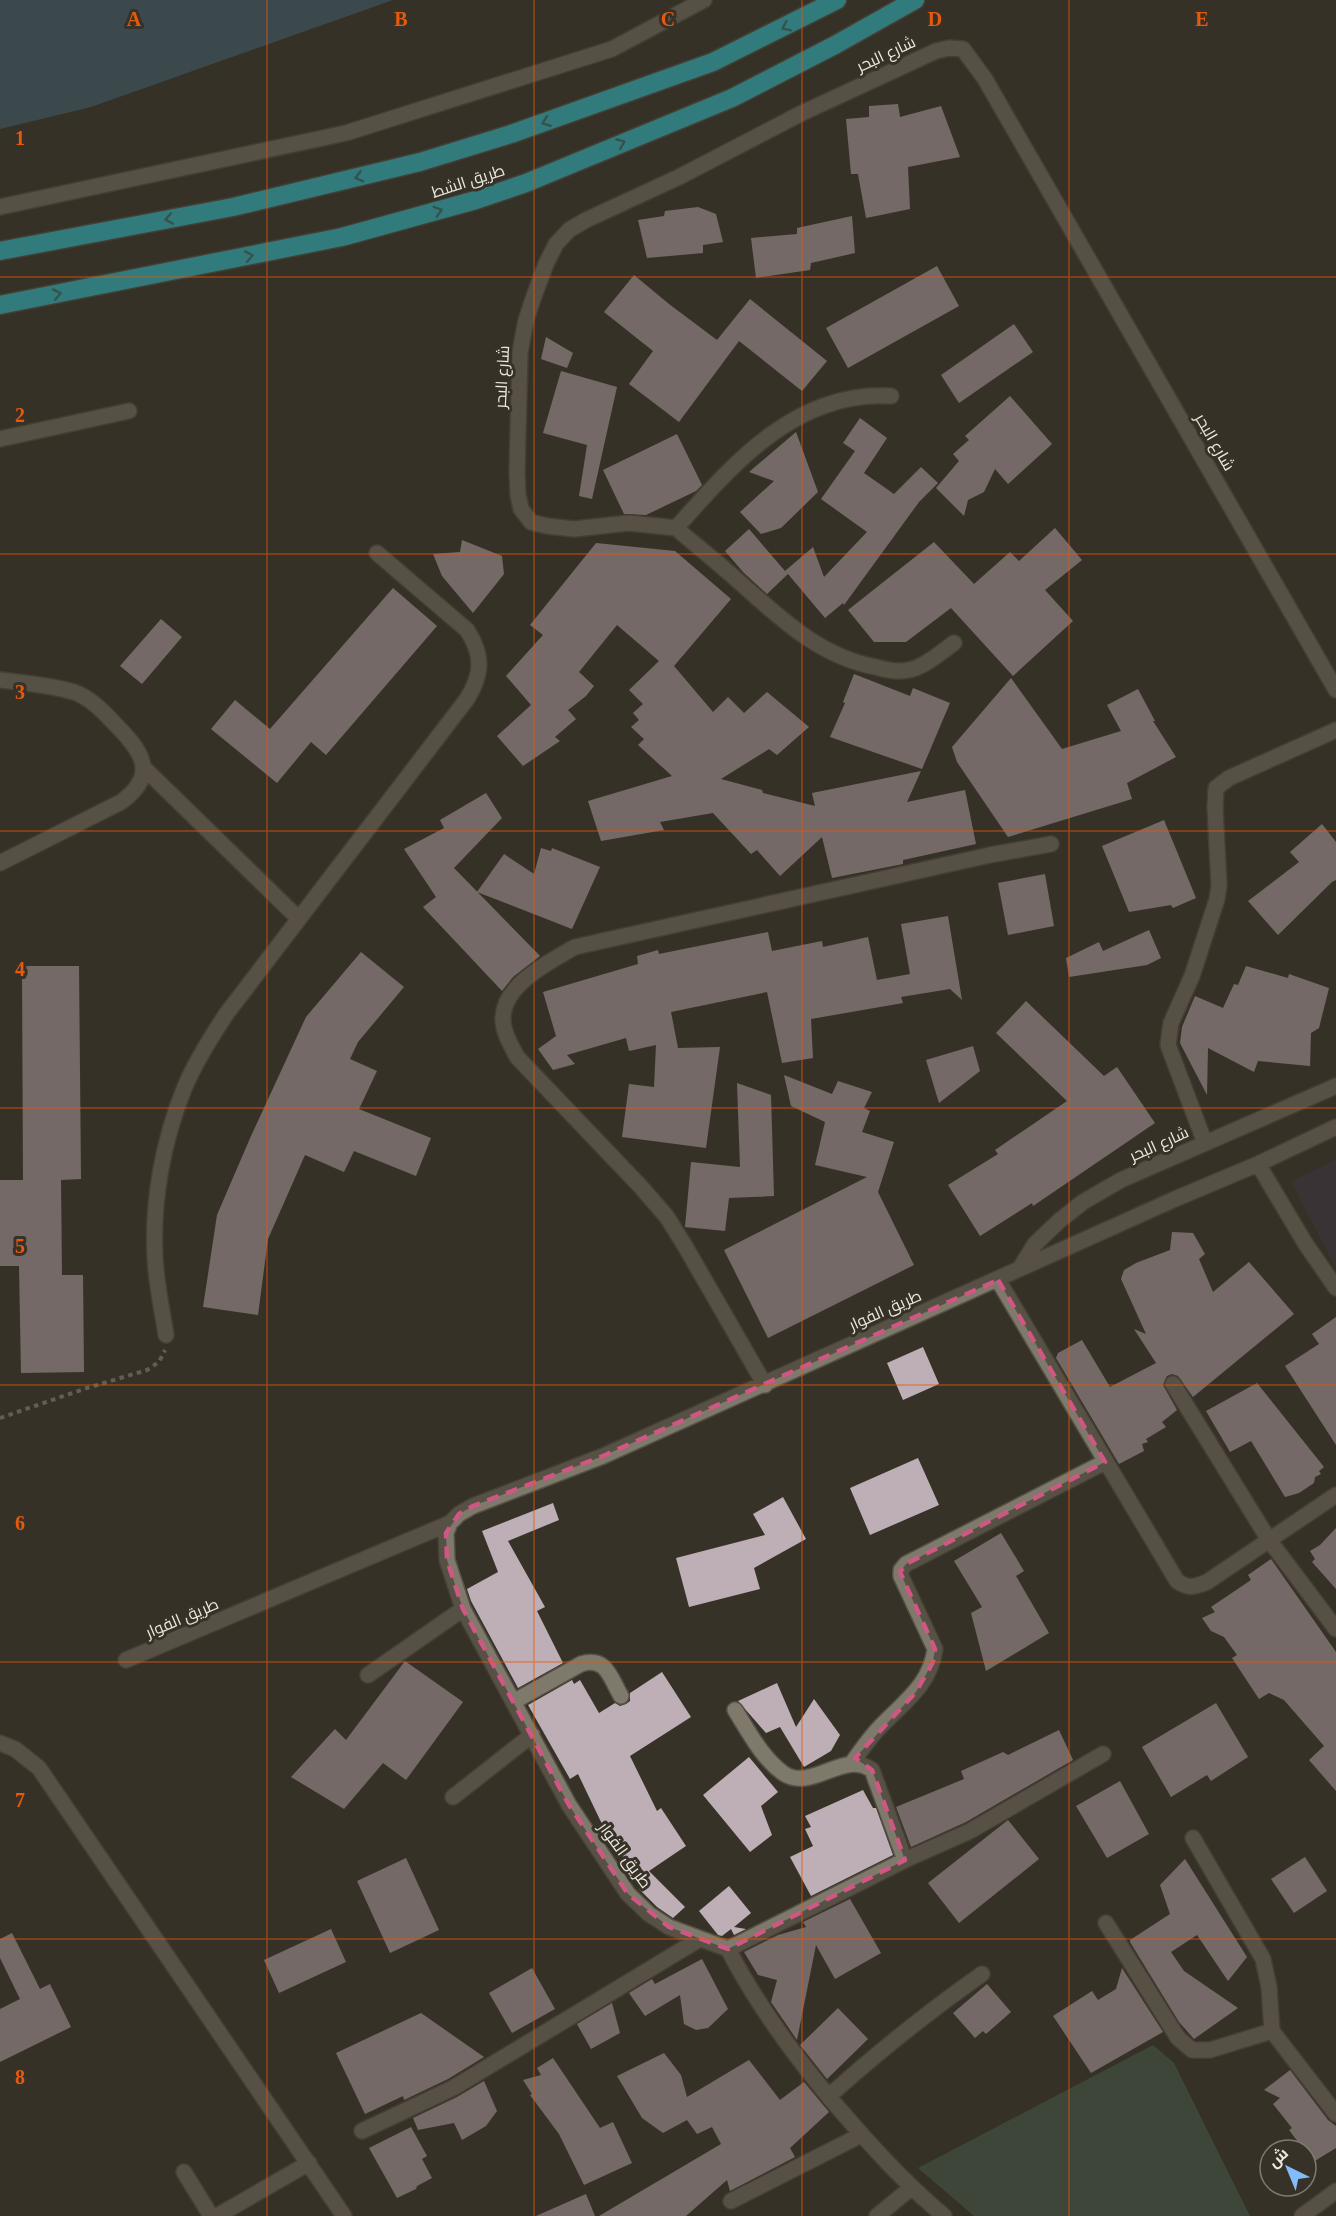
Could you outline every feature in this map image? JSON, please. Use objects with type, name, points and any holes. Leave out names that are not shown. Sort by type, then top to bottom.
[{"type":"highway","name":"طريق الشط","points":[[0,251],[233,207],[432,158],[511,134],[712,62],[837,0]]},
{"type":"highway","name":"طريق الشط","points":[[0,305],[342,237],[476,200],[526,183],[732,98],[835,45],[915,0]]},
{"type":"street","points":[[0,207],[346,133],[612,49],[704,0]]},
{"type":"street","name":"شارع البحر","points":[[675,528],[629,523],[574,529],[547,526],[531,522],[521,509],[517,471],[520,352],[526,320],[546,264],[556,244],[568,230],[586,220],[679,177],[802,113],[936,51],[949,48],[963,49],[985,79],[1336,690]]},
{"type":"street","points":[[891,396],[874,395],[845,399],[824,405],[790,422],[771,434],[745,456],[675,528],[729,572],[769,610],[837,656],[899,672],[924,665],[954,643]]},
{"type":"street","points":[[0,439],[129,411]]},
{"type":"street","points":[[166,1335],[157,1279],[155,1223],[164,1155],[184,1089],[227,1013],[467,699],[475,686],[479,672],[479,657],[475,642],[467,630],[377,554]]},
{"type":"street","points":[[0,680],[63,690],[84,697],[102,710],[132,741],[141,753],[143,767],[140,781],[133,794],[121,802],[0,862]]},
{"type":"street","points":[[1204,1143],[1168,1045],[1171,1023],[1192,976],[1217,899],[1219,885],[1216,788],[1229,778],[1336,730]]},
{"type":"street","points":[[143,767],[298,919]]},
{"type":"street","points":[[765,1384],[667,1218],[517,1057],[506,1036],[503,1017],[508,999],[522,981],[575,948],[990,855],[1051,844]]},
{"type":"street","name":"شارع البحر","points":[[1020,1268],[1035,1244],[1059,1221],[1083,1202],[1121,1180],[1336,1086]]},
{"type":"street","name":"طريق الفوار","points":[[126,1660],[450,1523],[459,1514],[473,1506],[603,1456],[998,1280],[1020,1268],[1258,1164],[1336,1127]]},
{"type":"street","points":[[1258,1164],[1305,1243],[1336,1288]]},
{"type":"street","points":[[998,1280],[1177,1581],[1183,1585],[1189,1587],[1207,1582],[1336,1495]]},
{"type":"street","points":[[1173,1384],[1269,1540],[1336,1629]]},
{"type":"street","points":[[852,1763],[885,1722],[916,1692],[933,1662],[935,1649],[901,1576],[906,1564],[1106,1462]]},
{"type":"street","name":"طريق الفوار","points":[[450,1523],[446,1533],[447,1560],[463,1609],[569,1805],[628,1894],[649,1914],[698,1940],[728,1949]]},
{"type":"street","points":[[368,1675],[463,1609]]},
{"type":"street","points":[[513,1702],[592,1660],[600,1662],[621,1696]]},
{"type":"street","points":[[735,1710],[758,1746],[785,1775],[795,1779],[813,1776],[852,1763],[863,1764],[872,1770],[905,1860]]},
{"type":"street","points":[[453,1797],[532,1735]]},
{"type":"street","points":[[0,1743],[15,1749],[39,1768],[344,2216]]},
{"type":"street","points":[[944,2216],[911,2188],[829,2097],[780,2035],[746,1985],[728,1949],[905,1860],[970,1831],[1104,1754]]},
{"type":"street","points":[[1192,1838],[1263,1959],[1269,1987],[1272,2031],[1336,2114]]},
{"type":"street","points":[[1106,1923],[1178,2038],[1192,2050],[1210,2050],[1272,2031]]},
{"type":"street","points":[[362,2131],[453,2088],[698,1940]]},
{"type":"street","points":[[829,2097],[931,2010],[982,1974]]},
{"type":"street","points":[[731,2201],[861,2134]]},
{"type":"street","points":[[217,2216],[309,2163]]},
{"type":"street","points":[[184,2172],[211,2216]]},
{"type":"street","points":[[877,2216],[911,2188]]},
{"type":"street","points":[[1302,2216],[1336,2191]]},
{"type":"path","points":[[0,1418],[154,1367],[163,1356],[166,1335]]},
{"type":"highlighted area","points":[[998,1280],[1105,1462],[906,1564],[900,1572],[935,1649],[933,1662],[916,1692],[855,1758],[872,1770],[905,1860],[728,1949],[669,1927],[628,1894],[569,1805],[463,1609],[447,1560],[446,1533],[459,1514],[473,1506],[603,1456]]},
{"type":"shaded area","points":[[1336,1160],[1336,1268],[1291,1181]]},
{"type":"green space","points":[[1153,2045],[1174,2063],[1250,2216],[974,2216],[918,2168]]},
{"type":"water","points":[[0,0],[393,0],[91,107],[0,129]]},
{"type":"building","points":[[898,104],[900,117],[941,106],[960,157],[908,167],[910,209],[866,218],[858,174],[851,174],[846,119],[869,117],[869,106]]},
{"type":"building","points":[[698,207],[716,214],[723,242],[703,245],[703,253],[647,258],[638,220],[664,216],[665,211]]},
{"type":"building","points":[[852,216],[855,253],[811,263],[810,270],[756,278],[751,238],[797,234],[797,228]]},
{"type":"building","points":[[937,266],[959,306],[848,368],[826,328]]},
{"type":"building","points":[[634,275],[717,340],[750,299],[827,361],[802,391],[739,341],[679,422],[629,384],[653,351],[604,312]]},
{"type":"building","points":[[1014,324],[1033,352],[959,403],[941,375]]},
{"type":"building","points":[[546,337],[573,353],[567,368],[541,359]]},
{"type":"building","points":[[561,371],[617,387],[592,499],[579,496],[587,445],[543,433]]},
{"type":"building","points":[[1010,396],[1052,444],[1008,484],[995,469],[984,492],[968,500],[964,516],[936,488],[959,461],[953,454],[969,440],[965,436]]},
{"type":"building","points":[[860,418],[887,438],[864,473],[894,494],[921,467],[938,483],[919,502],[844,605],[843,603],[825,618],[788,574],[767,594],[725,551],[749,529],[785,571],[813,547],[824,577],[867,532],[821,499],[855,451],[843,443]]},
{"type":"building","points":[[796,432],[818,492],[781,528],[761,534],[740,512],[774,481],[749,472]]},
{"type":"building","points":[[677,434],[702,485],[696,491],[646,515],[624,514],[603,470]]},
{"type":"building","points":[[1055,528],[1082,560],[1045,590],[1073,621],[1013,676],[951,608],[906,642],[874,642],[848,610],[934,542],[974,584],[1010,552],[1019,561]]},
{"type":"building","points":[[462,540],[502,556],[504,574],[473,613],[442,576],[433,554],[460,552]]},
{"type":"building","points":[[596,543],[675,551],[731,599],[674,666],[713,712],[728,697],[744,713],[767,692],[809,727],[777,755],[769,749],[721,779],[762,790],[763,793],[815,806],[812,793],[921,771],[907,802],[965,790],[976,844],[903,860],[903,864],[832,878],[822,837],[780,876],[757,850],[751,854],[713,813],[660,822],[664,830],[601,841],[588,801],[672,776],[638,745],[644,739],[631,727],[639,720],[633,713],[643,704],[629,690],[659,661],[617,625],[579,672],[594,686],[586,696],[568,710],[576,719],[555,737],[560,741],[523,766],[497,736],[531,705],[506,676],[543,635],[530,625]]},
{"type":"building","points":[[393,588],[437,626],[326,755],[311,742],[277,783],[211,729],[235,700],[270,729]]},
{"type":"building","points":[[161,619],[182,637],[142,684],[120,666]]},
{"type":"building","points":[[854,674],[910,696],[913,688],[950,703],[922,769],[830,737],[845,703],[843,702]]},
{"type":"building","points":[[1011,678],[1062,749],[1121,731],[1107,705],[1138,689],[1155,721],[1153,721],[1176,757],[1127,783],[1132,799],[1008,837],[957,762],[952,747]]},
{"type":"building","points":[[486,793],[502,818],[454,868],[540,956],[513,977],[502,991],[423,907],[436,897],[404,849],[444,828],[440,820]]},
{"type":"building","points":[[1164,820],[1196,898],[1173,908],[1171,905],[1129,912],[1102,846]]},
{"type":"building","points":[[1322,824],[1336,842],[1336,880],[1278,935],[1248,901],[1299,862],[1290,852]]},
{"type":"building","points":[[541,848],[551,851],[552,848],[600,867],[572,929],[477,892],[504,854],[534,874]]},
{"type":"building","points":[[1045,874],[1054,926],[1008,935],[998,883]]},
{"type":"building","points":[[948,916],[962,1000],[950,989],[901,997],[903,1003],[811,1019],[813,1058],[782,1063],[767,992],[671,1012],[678,1048],[720,1047],[706,1148],[622,1137],[629,1084],[654,1087],[656,1045],[629,1051],[626,1038],[567,1055],[575,1064],[553,1070],[538,1049],[556,1036],[543,992],[638,964],[637,956],[658,950],[659,954],[768,932],[772,951],[822,941],[823,947],[868,937],[877,980],[910,974],[901,924]]},
{"type":"building","points":[[1149,930],[1161,958],[1147,965],[1069,977],[1066,958],[1099,942],[1103,951]]},
{"type":"building","points":[[361,952],[404,987],[358,1042],[350,1059],[377,1071],[359,1109],[431,1138],[416,1176],[354,1151],[344,1172],[305,1155],[268,1239],[258,1315],[203,1307],[217,1215],[251,1136],[306,1017]]},
{"type":"building","points":[[22,966],[79,966],[81,1179],[61,1180],[62,1275],[83,1275],[84,1372],[21,1373],[19,1266],[0,1266],[0,1180],[23,1180]]},
{"type":"building","points":[[1246,966],[1288,978],[1289,974],[1329,988],[1319,1028],[1311,1033],[1310,1066],[1258,1061],[1254,1072],[1208,1048],[1207,1095],[1180,1043],[1182,1027],[1195,996],[1223,1008],[1234,984],[1238,985]]},
{"type":"building","points":[[1026,1001],[1104,1076],[1117,1067],[1155,1123],[1033,1206],[1032,1203],[980,1236],[948,1185],[998,1154],[995,1150],[1067,1101],[996,1033]]},
{"type":"building","points":[[973,1046],[980,1071],[939,1103],[926,1060]]},
{"type":"building","points":[[784,1075],[832,1094],[838,1081],[872,1092],[864,1108],[870,1111],[862,1132],[894,1142],[878,1192],[914,1265],[768,1338],[724,1250],[867,1177],[815,1165],[825,1122],[791,1106]]},
{"type":"building","points":[[737,1083],[771,1095],[774,1196],[729,1198],[725,1231],[685,1227],[691,1162],[740,1167]]},
{"type":"building","points":[[1172,1232],[1193,1233],[1205,1254],[1199,1259],[1213,1292],[1249,1262],[1294,1314],[1193,1397],[1178,1376],[1172,1374],[1167,1376],[1163,1385],[1177,1410],[1162,1422],[1166,1427],[1146,1439],[1148,1442],[1142,1444],[1144,1451],[1119,1464],[1056,1358],[1058,1353],[1082,1340],[1110,1387],[1156,1363],[1134,1329],[1146,1334],[1121,1279],[1124,1270],[1170,1250]]},
{"type":"building","points":[[1336,1317],[1336,1445],[1285,1366],[1319,1344],[1312,1334]]},
{"type":"building","points":[[923,1347],[939,1384],[903,1400],[887,1363]]},
{"type":"building","points":[[1257,1383],[1324,1467],[1319,1471],[1321,1474],[1315,1477],[1314,1483],[1299,1493],[1285,1497],[1251,1441],[1230,1452],[1206,1411]]},
{"type":"building","points":[[918,1458],[939,1505],[870,1535],[850,1488]]},
{"type":"building","points":[[783,1497],[806,1539],[754,1568],[760,1589],[689,1607],[676,1558],[765,1535],[753,1514]]},
{"type":"building","points":[[553,1503],[559,1520],[508,1541],[545,1607],[537,1611],[563,1663],[518,1688],[471,1601],[467,1589],[498,1572],[482,1531]]},
{"type":"building","points":[[1336,1528],[1336,1589],[1312,1562],[1315,1559],[1310,1551],[1320,1545]]},
{"type":"building","points":[[1001,1533],[1024,1571],[1016,1576],[1049,1633],[986,1671],[971,1613],[982,1607],[954,1561]]},
{"type":"building","points":[[1271,1559],[1336,1652],[1336,1791],[1309,1760],[1324,1746],[1284,1700],[1269,1693],[1259,1699],[1232,1658],[1237,1655],[1224,1637],[1211,1631],[1202,1618],[1215,1612],[1211,1607],[1251,1580],[1248,1575]]},
{"type":"building","points":[[405,1661],[463,1702],[406,1780],[383,1763],[344,1809],[291,1777],[335,1729],[346,1740]]},
{"type":"building","points":[[662,1672],[691,1717],[630,1756],[657,1811],[661,1808],[686,1846],[649,1871],[685,1907],[673,1918],[657,1907],[639,1889],[642,1886],[602,1824],[578,1774],[570,1779],[528,1705],[572,1680],[574,1684],[580,1680],[599,1713],[615,1703],[620,1706],[626,1704],[630,1701],[630,1693]]},
{"type":"building","points":[[777,1683],[796,1727],[814,1699],[840,1735],[831,1751],[804,1767],[780,1727],[766,1733],[738,1701]]},
{"type":"building","points":[[1216,1703],[1248,1757],[1211,1781],[1207,1775],[1171,1797],[1142,1747]]},
{"type":"building","points":[[1059,1730],[1073,1760],[966,1822],[911,1847],[896,1807],[964,1779],[961,1771],[1003,1752],[1008,1755]]},
{"type":"building","points":[[749,1757],[778,1792],[761,1806],[772,1835],[750,1852],[703,1795]]},
{"type":"building","points":[[1120,1781],[1149,1834],[1107,1858],[1076,1806]]},
{"type":"building","points":[[863,1790],[873,1808],[876,1808],[893,1855],[811,1896],[790,1857],[813,1846],[805,1829],[811,1827],[805,1816]]},
{"type":"building","points":[[1008,1820],[1039,1859],[959,1923],[928,1883]]},
{"type":"building","points":[[1305,1857],[1327,1891],[1294,1913],[1271,1879]]},
{"type":"building","points":[[406,1858],[439,1930],[390,1953],[357,1881]]},
{"type":"building","points":[[1185,1859],[1247,1957],[1228,1981],[1197,1935],[1171,1952],[1184,1971],[1238,2008],[1194,2039],[1179,2022],[1130,1942],[1170,1914],[1160,1885]]},
{"type":"building","points":[[729,1886],[751,1913],[734,1927],[746,1929],[734,1935],[731,1929],[722,1936],[718,1935],[699,1911]]},
{"type":"building","points":[[850,1899],[881,1953],[835,1979],[816,1945],[797,2040],[771,2002],[777,1980],[758,1975],[744,1952],[778,1935],[806,1927],[803,1922]]},
{"type":"building","points":[[331,1929],[346,1962],[279,1993],[264,1960]]},
{"type":"building","points":[[12,1933],[40,1989],[50,1984],[71,2027],[0,2062],[0,2009],[20,1999],[0,1958],[0,1939]]},
{"type":"building","points":[[702,1959],[728,2009],[708,2028],[696,2030],[684,2024],[680,1995],[645,2016],[629,1993],[652,1979],[655,1984]]},
{"type":"building","points":[[532,1968],[555,2009],[512,2033],[489,1993]]},
{"type":"building","points":[[1122,1968],[1163,2032],[1091,2073],[1053,2016],[1092,1991],[1098,2000],[1116,1989]]},
{"type":"building","points":[[987,1984],[1011,2012],[986,2034],[983,2031],[975,2038],[953,2013]]},
{"type":"building","points":[[612,2003],[620,2033],[591,2049],[577,2024]]},
{"type":"building","points":[[838,2008],[868,2039],[827,2079],[800,2045]]},
{"type":"building","points":[[421,2013],[484,2057],[448,2079],[404,2100],[403,2096],[365,2114],[336,2053]]},
{"type":"building","points":[[664,2053],[681,2075],[687,2097],[749,2060],[780,2100],[804,2082],[829,2112],[790,2148],[795,2157],[730,2191],[727,2180],[686,2216],[599,2216],[721,2144],[712,2127],[697,2134],[687,2120],[663,2133],[642,2118],[617,2076]]},
{"type":"building","points":[[553,2058],[600,2128],[613,2122],[632,2163],[584,2185],[559,2134],[530,2095],[532,2094],[523,2080],[541,2075],[537,2068]]},
{"type":"building","points":[[1290,2070],[1328,2120],[1336,2126],[1336,2148],[1318,2159],[1318,2138],[1295,2138],[1289,2130],[1292,2128],[1273,2104],[1280,2098],[1264,2090]]},
{"type":"building","points":[[484,2081],[497,2111],[486,2126],[462,2140],[454,2123],[418,2130],[413,2118]]},
{"type":"building","points":[[411,2127],[427,2156],[422,2159],[432,2178],[397,2198],[369,2148]]},
{"type":"building","points":[[586,2194],[595,2216],[536,2216]]}]
